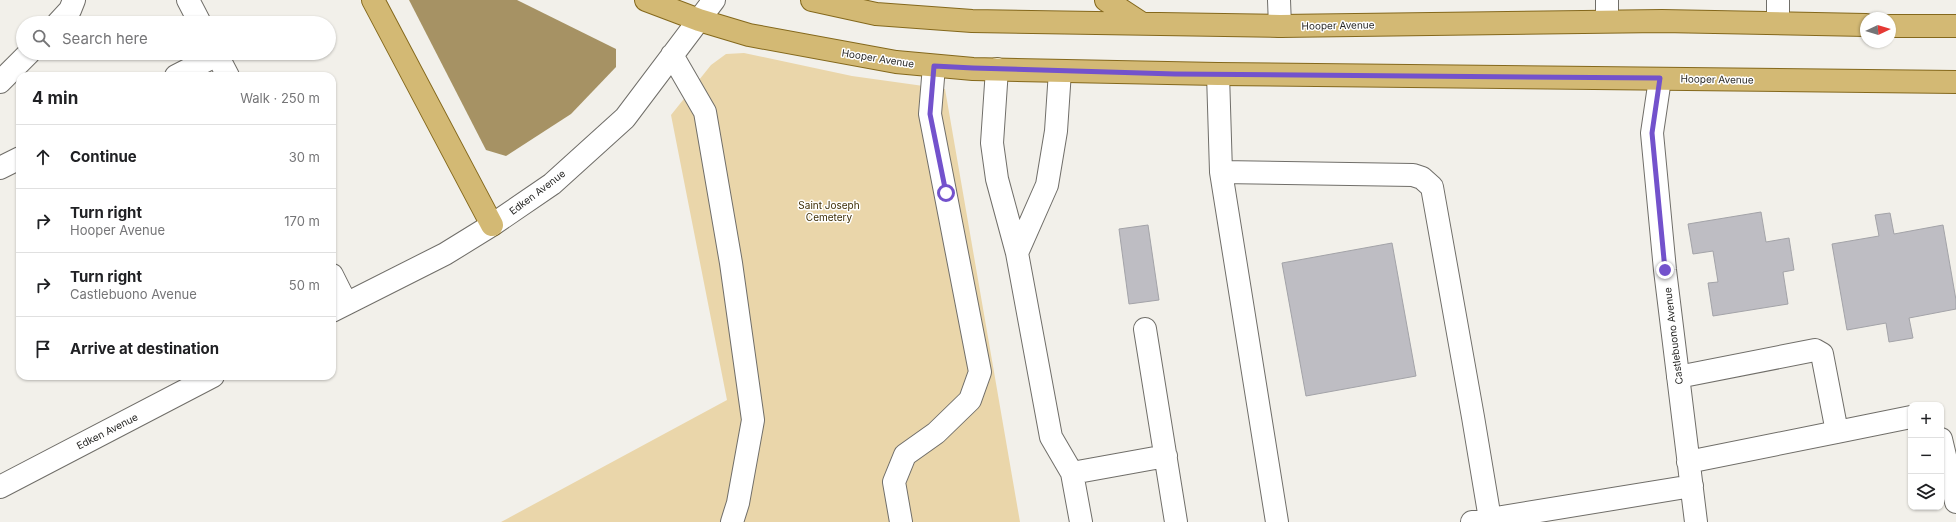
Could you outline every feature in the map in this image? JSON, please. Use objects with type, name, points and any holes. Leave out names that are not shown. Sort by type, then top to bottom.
[{"type":"main road","points":[[373,0],[492,225]]},
{"type":"main road","name":"Hooper Avenue","points":[[646,0],[699,20],[749,35],[896,62],[934,66],[1060,71],[1218,74],[1956,82]]},
{"type":"main road","name":"Hooper Avenue","points":[[812,0],[876,14],[965,21],[1280,26],[1607,10],[1778,23],[1860,25]]},
{"type":"main road","points":[[1106,0],[1141,24]]},
{"type":"main road","points":[[1896,26],[1956,26]]},
{"type":"main road","points":[[1896,26],[1956,33]]},
{"type":"street","points":[[64,16],[70,10],[74,0]]},
{"type":"street","points":[[188,0],[196,16]]},
{"type":"street","name":"Edken Avenue","points":[[339,307],[445,254],[492,225],[552,184],[625,118],[714,0]]},
{"type":"street","points":[[1280,0],[1280,26]]},
{"type":"street","points":[[1778,0],[1778,23]]},
{"type":"street","points":[[672,55],[705,112],[731,263],[753,420],[738,502],[732,522]]},
{"type":"street","points":[[0,82],[22,60]]},
{"type":"street","points":[[183,72],[206,60]]},
{"type":"street","points":[[220,60],[226,72]]},
{"type":"street","points":[[901,522],[894,482],[905,455],[936,433],[970,400],[980,372],[930,114],[934,66]]},
{"type":"street","points":[[997,69],[992,143],[997,179],[1017,253],[1051,437],[1072,473],[1081,522]]},
{"type":"street","points":[[1017,253],[1047,185],[1056,131],[1060,71]]},
{"type":"street","points":[[1218,74],[1221,172],[1277,522]]},
{"type":"street","name":"Castlebuono Avenue","points":[[1660,78],[1652,133],[1664,264],[1696,522]]},
{"type":"street","points":[[0,168],[16,160]]},
{"type":"street","points":[[1221,172],[1413,175],[1422,178],[1432,187],[1481,520],[1692,486]]},
{"type":"street","points":[[336,293],[339,307]]},
{"type":"street","points":[[1145,328],[1176,522]]},
{"type":"street","points":[[1678,377],[1815,350],[1822,354],[1837,432]]},
{"type":"street","name":"Edken Avenue","points":[[0,486],[205,380]]},
{"type":"street","points":[[1688,462],[1908,418]]},
{"type":"street","points":[[1944,452],[1956,502]]},
{"type":"street","points":[[1072,473],[1166,456]]},
{"type":"green space","name":"Saint Joseph Cemetery","points":[[744,53],[852,76],[945,89],[1020,522],[501,522],[727,400],[671,115],[711,65],[726,54]]},
{"type":"shaded area","points":[[409,0],[517,0],[616,49],[616,67],[571,114],[506,156],[486,150]]},
{"type":"building","points":[[1761,212],[1766,242],[1789,238],[1794,270],[1783,272],[1788,304],[1713,316],[1708,283],[1718,282],[1713,251],[1693,254],[1688,224]]},
{"type":"building","points":[[1890,213],[1894,234],[1943,225],[1956,300],[1956,309],[1909,318],[1913,338],[1889,342],[1886,323],[1847,330],[1832,244],[1879,236],[1875,215]]},
{"type":"building","points":[[1148,225],[1159,300],[1129,304],[1119,229]]},
{"type":"building","points":[[1392,243],[1416,376],[1306,396],[1282,263]]},
{"type":"route","points":[[946,193],[930,114],[934,66],[1175,74],[1660,78],[1652,133],[1665,270]]}]
